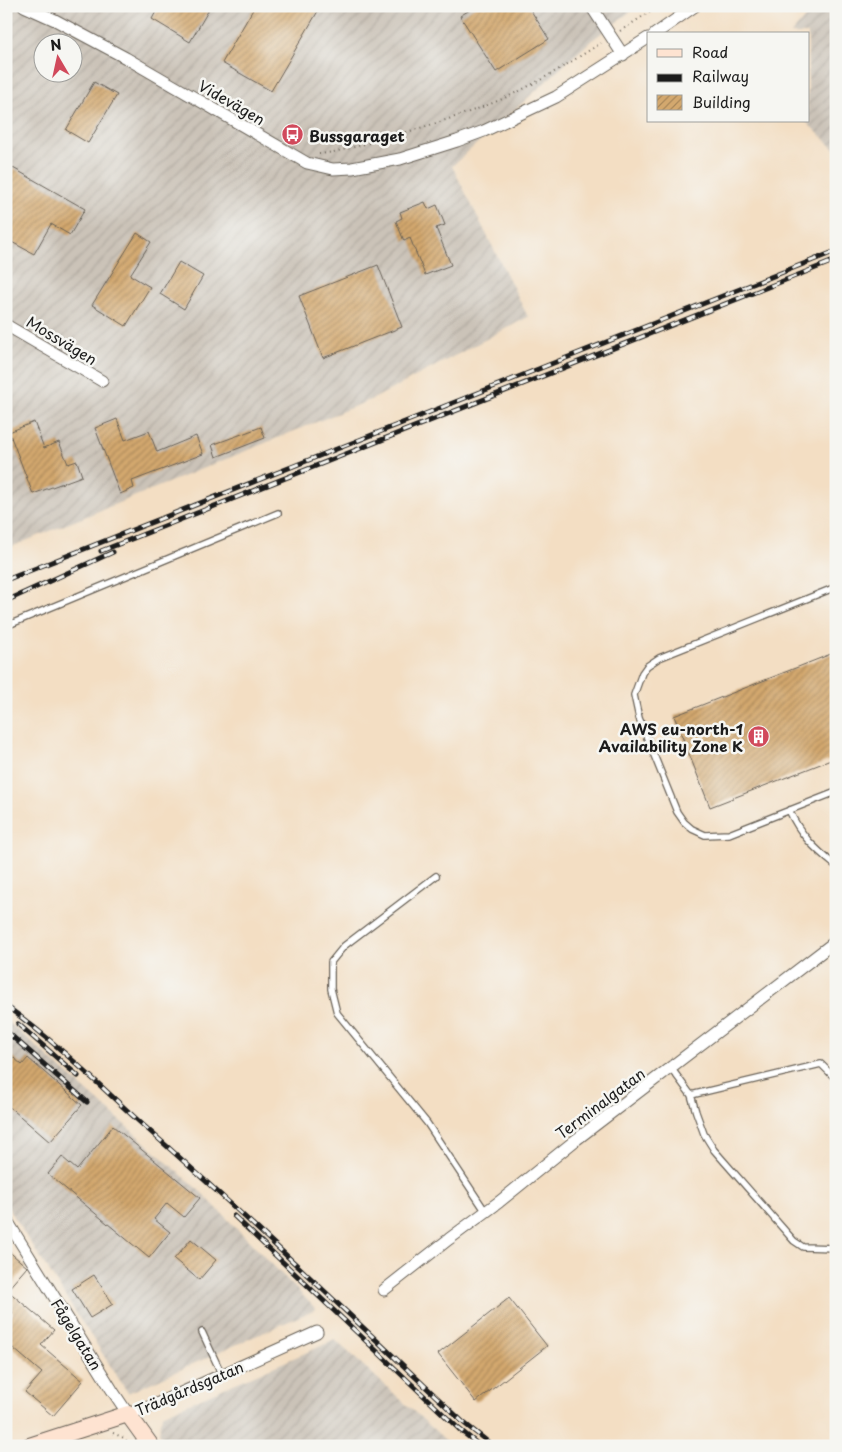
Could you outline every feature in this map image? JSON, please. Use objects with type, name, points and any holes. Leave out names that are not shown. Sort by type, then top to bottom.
[{"type":"street","name":"Videvägen","points":[[24,6],[55,20],[126,58],[307,164],[333,169],[352,168],[400,159],[484,131],[556,97],[647,39]]},
{"type":"street","points":[[591,6],[623,55]]},
{"type":"street","points":[[658,32],[695,6]]},
{"type":"street","name":"Mossvägen","points":[[6,325],[102,381]]},
{"type":"street","name":"Terminalgatan","points":[[384,1290],[577,1139],[836,941]]},
{"type":"street","name":"Fågelgatan","points":[[6,1219],[112,1390],[151,1446]]},
{"type":"street","name":"Trädgårdsgatan","points":[[29,1446],[152,1406],[317,1332]]},
{"type":"lane","points":[[6,626],[278,513]]},
{"type":"lane","points":[[836,587],[659,658],[642,673],[634,695],[639,718],[677,812],[692,829],[705,835],[729,834],[836,792]]},
{"type":"lane","points":[[789,810],[796,826],[805,838],[836,866]]},
{"type":"lane","points":[[436,876],[344,946],[331,962],[331,989],[337,1013],[427,1123],[486,1212]]},
{"type":"lane","points":[[691,1095],[821,1064],[836,1079]]},
{"type":"lane","points":[[671,1068],[691,1095],[704,1134],[714,1150],[794,1241],[803,1248],[836,1248]]},
{"type":"lane","points":[[202,1332],[222,1375]]},
{"type":"path","points":[[315,154],[328,153],[435,124],[507,97],[562,68],[659,6]]},
{"type":"path","points":[[110,1433],[124,1438],[131,1446]]},
{"type":"shaded area","points":[[6,6],[638,6],[592,40],[452,166],[528,317],[375,398],[6,549]]},
{"type":"shaded area","points":[[815,6],[836,6],[836,150],[806,122],[810,122],[810,32],[793,32]]},
{"type":"shaded area","points":[[6,1020],[202,1193],[316,1309],[128,1393],[6,1205]]},
{"type":"shaded area","points":[[335,1340],[452,1446],[167,1446],[159,1433],[162,1415]]},
{"type":"shaded area","points":[[112,1436],[119,1446],[77,1446]]},
{"type":"building","points":[[159,6],[211,6],[190,42],[152,19]]},
{"type":"building","points":[[255,6],[321,6],[271,91],[222,63]]},
{"type":"building","points":[[476,6],[528,6],[549,39],[496,72],[460,16]]},
{"type":"building","points":[[94,82],[117,95],[88,143],[66,130]]},
{"type":"building","points":[[13,168],[85,209],[70,235],[51,224],[34,254],[6,239],[6,179]]},
{"type":"building","points":[[425,202],[428,209],[437,205],[445,225],[436,228],[451,265],[425,275],[410,238],[404,241],[396,221],[402,218],[400,212]]},
{"type":"building","points":[[137,233],[151,242],[130,275],[150,287],[126,326],[92,305]]},
{"type":"building","points":[[179,262],[203,276],[184,309],[160,294]]},
{"type":"building","points":[[378,265],[402,327],[323,358],[299,296]]},
{"type":"building","points":[[117,419],[125,440],[149,431],[157,452],[196,436],[203,454],[132,481],[134,488],[120,494],[95,428]]},
{"type":"building","points":[[34,422],[44,448],[59,442],[68,464],[77,461],[82,476],[33,494],[9,432]]},
{"type":"building","points":[[261,427],[265,438],[216,457],[212,445]]},
{"type":"building","name":"AWS eu-north-1 Availability Zone K","points":[[836,652],[836,758],[710,807],[674,716]]},
{"type":"building","points":[[6,1051],[22,1065],[28,1058],[82,1105],[50,1142],[6,1104]]},
{"type":"building","points":[[113,1126],[200,1198],[184,1217],[167,1203],[154,1219],[170,1232],[149,1258],[48,1174],[62,1157],[77,1170]]},
{"type":"building","points":[[191,1239],[216,1260],[199,1280],[174,1259]]},
{"type":"building","points":[[6,1249],[27,1267],[7,1290],[54,1330],[41,1345],[83,1381],[53,1416],[25,1392],[42,1373],[6,1342],[6,1322],[13,1313],[6,1307]]},
{"type":"building","points":[[94,1275],[113,1304],[90,1318],[72,1289]]},
{"type":"building","points":[[509,1298],[547,1346],[476,1402],[438,1354]]},
{"type":"railway","points":[[6,580],[836,251]]},
{"type":"railway","points":[[101,551],[836,260]]},
{"type":"railway","points":[[6,601],[113,552]]},
{"type":"railway","points":[[6,1006],[76,1064],[265,1236],[464,1423],[493,1446]]},
{"type":"railway","points":[[18,1024],[78,1076]]},
{"type":"railway","points":[[6,1031],[87,1102]]},
{"type":"railway","points":[[234,1216],[459,1429],[480,1446]]},
{"type":"place","name":"Bussgaraget","points":[[293,135]]},
{"type":"place","name":"AWS eu-north-1 Availability Zone K","points":[[759,737]]}]
